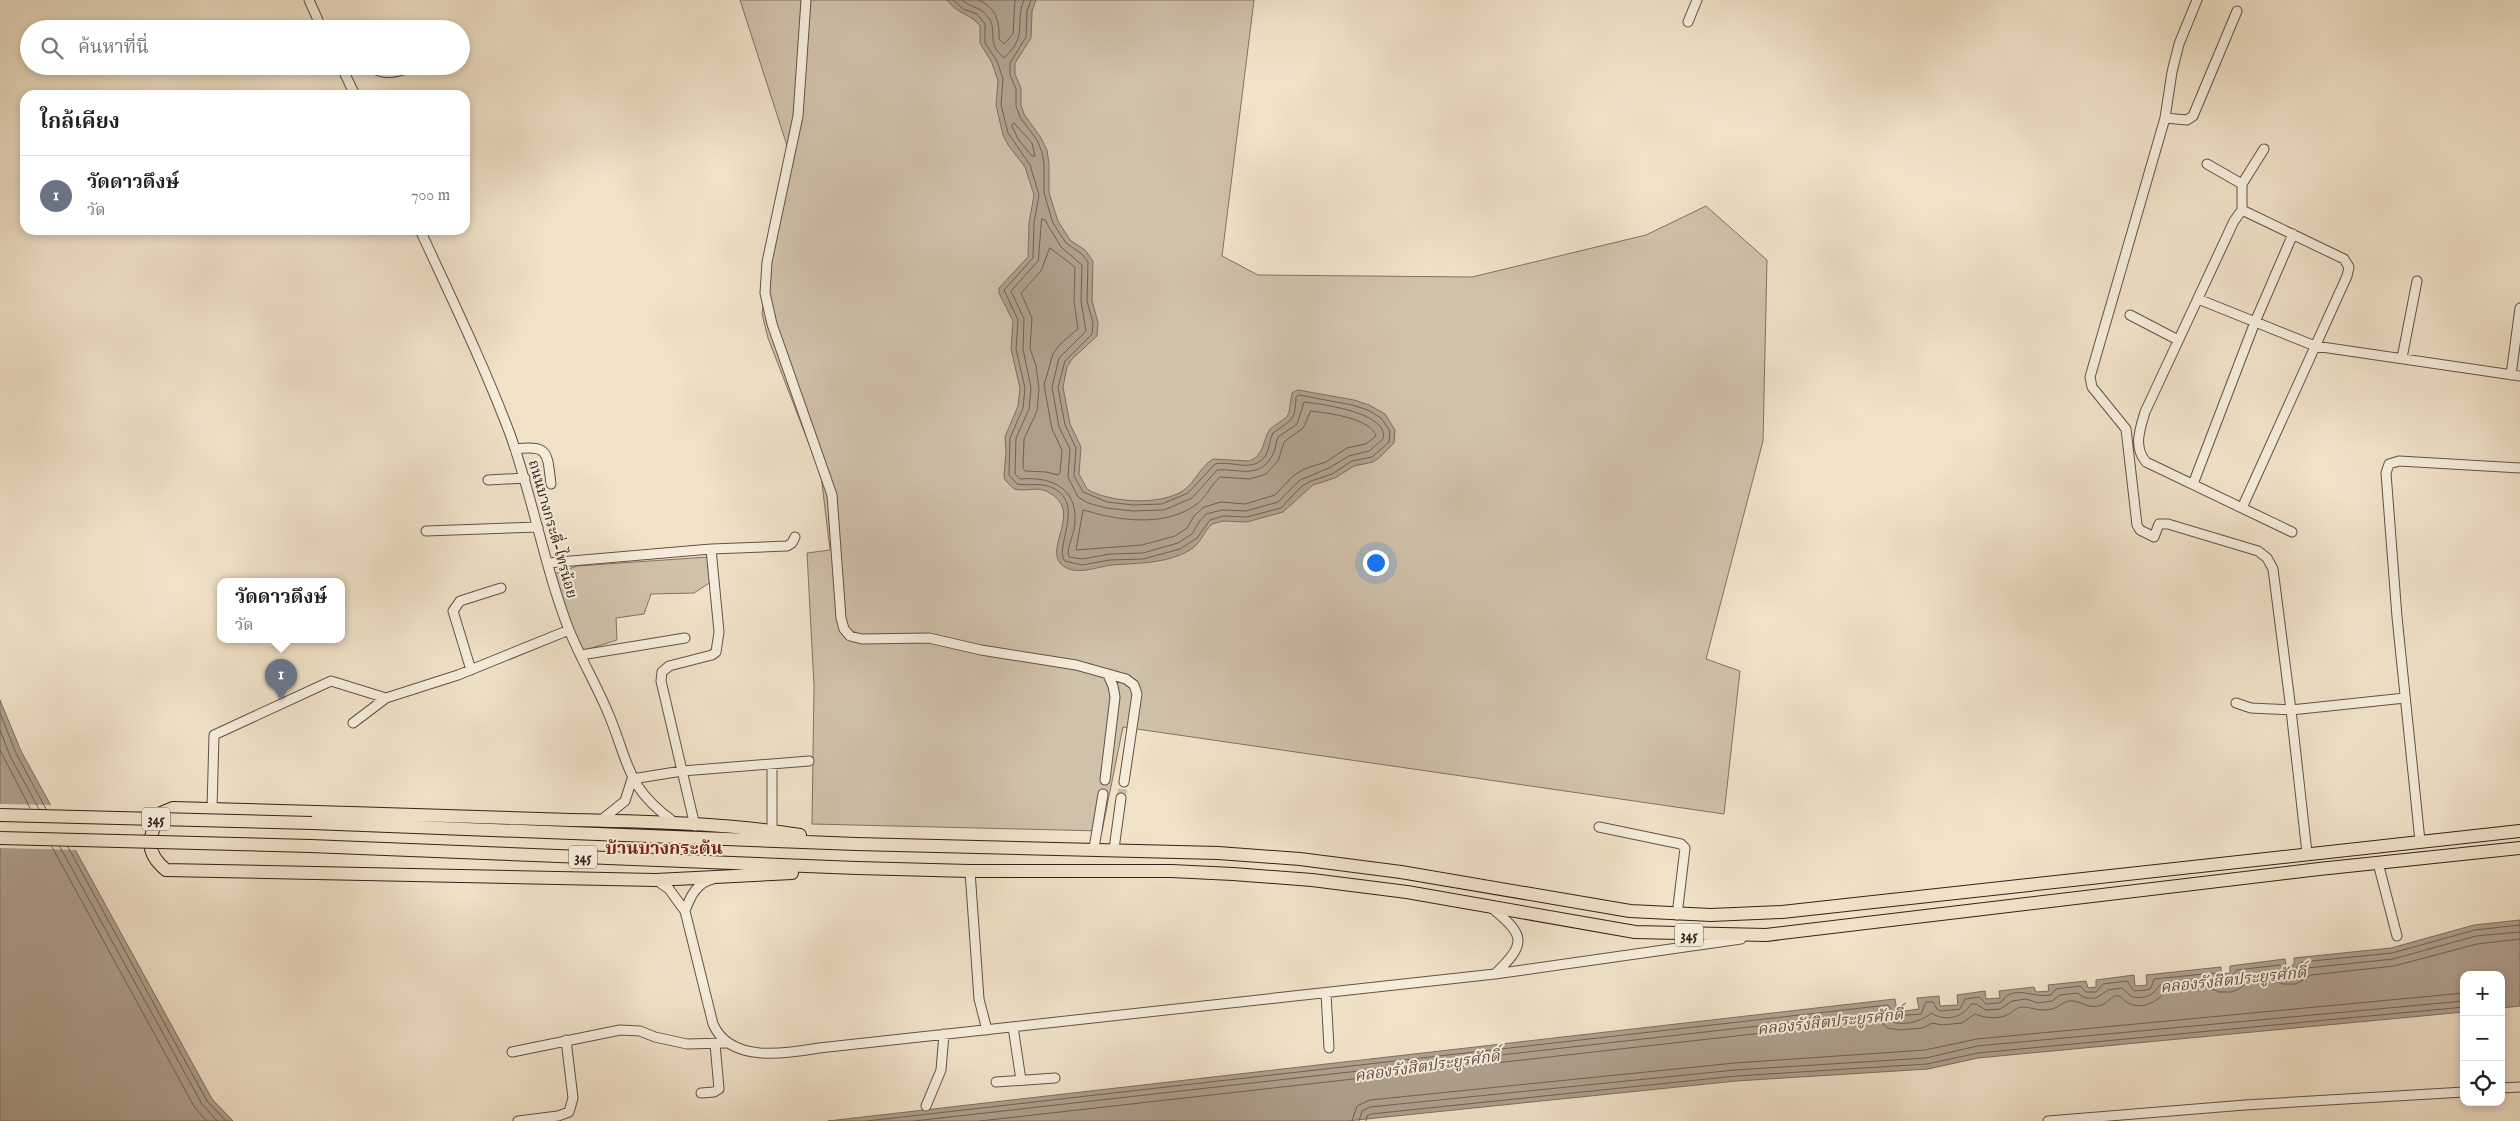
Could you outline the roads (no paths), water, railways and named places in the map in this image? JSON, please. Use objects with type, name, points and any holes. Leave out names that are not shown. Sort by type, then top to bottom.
[{"type":"main road","points":[[856,844],[772,831],[676,824],[173,808],[161,813],[149,838],[151,850],[158,864],[166,870],[656,880],[857,868]]},
{"type":"main road","name":"345","points":[[0,815],[312,823],[856,844],[1094,848],[1218,853],[1317,861],[1401,872],[1590,906],[1677,915],[1745,915],[1782,912],[2520,831]]},
{"type":"main road","name":"345","points":[[0,838],[310,846],[970,872],[1172,871],[1265,876],[1407,892],[1635,932],[1766,935],[2520,848]]},
{"type":"street","points":[[308,0],[318,20]]},
{"type":"street","points":[[806,0],[798,116],[767,262],[765,293],[772,324],[832,495],[841,618],[844,629],[850,636],[862,639],[908,638],[947,641],[981,650],[1076,665],[1126,679],[1134,685],[1137,694],[1124,782]]},
{"type":"street","points":[[1688,22],[1698,0]]},
{"type":"street","points":[[2197,0],[2179,44],[2172,72],[2165,118],[2090,377],[2092,387],[2126,429],[2137,525],[2140,530],[2154,538],[2159,524],[2168,524],[2258,552],[2267,558],[2273,569],[2307,854]]},
{"type":"street","points":[[2165,118],[2187,120],[2193,116],[2237,11]]},
{"type":"street","points":[[347,75],[353,90]]},
{"type":"street","points":[[2264,149],[2242,184],[2242,210],[2234,222],[2145,412],[2138,444],[2140,455],[2146,462],[2292,532]]},
{"type":"street","points":[[2207,164],[2242,184]]},
{"type":"street","points":[[2242,210],[2344,259],[2349,267],[2347,276],[2242,508]]},
{"type":"street","points":[[2192,484],[2255,322],[2293,234]]},
{"type":"street","name":"ถนนบางกระดี่-ไทรน้อย","points":[[422,235],[466,329],[515,449],[569,630],[609,716],[632,779],[653,807],[676,824]]},
{"type":"street","points":[[2402,358],[2417,280]]},
{"type":"street","points":[[2198,299],[2315,346],[2515,376],[2520,308]]},
{"type":"street","points":[[2130,315],[2178,340]]},
{"type":"street","points":[[515,449],[535,447],[545,453],[551,484]]},
{"type":"street","points":[[2420,841],[2405,698],[2386,473],[2390,464],[2399,461],[2520,468]]},
{"type":"street","points":[[488,480],[525,478]]},
{"type":"street","points":[[426,531],[538,527]]},
{"type":"street","points":[[548,563],[711,549],[787,546],[792,543],[795,537]]},
{"type":"street","points":[[695,826],[661,681],[662,672],[670,666],[712,656],[716,652],[719,632],[711,549]]},
{"type":"street","points":[[471,670],[453,611],[460,601],[501,588]]},
{"type":"street","points":[[353,724],[386,698],[471,670],[569,630]]},
{"type":"street","points":[[581,656],[685,638]]},
{"type":"street","points":[[1106,780],[1115,697],[1114,686],[1108,675]]},
{"type":"street","points":[[212,809],[214,735],[331,681],[386,698]]},
{"type":"street","points":[[2236,703],[2251,708],[2291,710],[2405,698]]},
{"type":"street","points":[[600,821],[625,801],[632,779],[682,771],[809,761]]},
{"type":"street","points":[[772,764],[772,831]]},
{"type":"street","points":[[1094,848],[1103,794]]},
{"type":"street","points":[[1114,849],[1120,798]]},
{"type":"street","points":[[1599,827],[1681,844],[1686,848],[1677,915]]},
{"type":"street","points":[[2378,863],[2397,936]]},
{"type":"street","points":[[970,872],[980,1000],[987,1030]]},
{"type":"street","points":[[685,911],[689,899],[696,889],[707,881],[726,877]]},
{"type":"street","points":[[656,880],[673,893],[685,911],[713,1024],[718,1036],[726,1042],[747,1051],[786,1054],[819,1048],[1495,974],[1766,935]]},
{"type":"street","points":[[1492,907],[1513,925],[1518,935],[1517,950],[1495,974]]},
{"type":"street","points":[[1326,993],[1329,1048]]},
{"type":"street","points":[[1013,1027],[1021,1080]]},
{"type":"street","points":[[512,1052],[620,1030],[640,1030],[655,1037],[687,1044],[726,1042]]},
{"type":"street","points":[[926,1106],[941,1070],[944,1034]]},
{"type":"street","points":[[518,1121],[558,1116],[568,1112],[573,1098],[566,1040]]},
{"type":"street","points":[[701,1093],[714,1092],[718,1089],[715,1044]]},
{"type":"street","points":[[996,1082],[1055,1078]]},
{"type":"street","points":[[2505,1088],[2520,1087]]},
{"type":"street","points":[[2048,1121],[2245,1104],[2460,1092]]},
{"type":"water","points":[[947,0],[1036,0],[1032,11],[1031,38],[1015,63],[1015,74],[1021,88],[1021,105],[1024,114],[1047,150],[1049,193],[1058,221],[1070,240],[1085,250],[1093,261],[1092,300],[1098,323],[1097,336],[1072,359],[1067,367],[1063,387],[1070,424],[1081,447],[1079,474],[1087,489],[1097,494],[1122,500],[1163,499],[1184,490],[1213,459],[1249,461],[1261,451],[1270,429],[1288,415],[1292,393],[1298,390],[1354,400],[1369,405],[1385,414],[1395,430],[1394,443],[1379,458],[1373,462],[1354,466],[1335,478],[1313,485],[1283,512],[1247,522],[1223,521],[1212,524],[1194,547],[1181,555],[1152,562],[1112,565],[1079,571],[1066,568],[1061,564],[1057,557],[1057,548],[1062,528],[1063,508],[1058,500],[1044,490],[1014,489],[1005,480],[1004,475],[1005,437],[1018,406],[1020,388],[1011,349],[1013,321],[999,293],[999,288],[1028,257],[1029,223],[1034,195],[1025,167],[1008,145],[1003,135],[996,105],[998,81],[992,63],[980,43],[980,26]]},
{"type":"water","points":[[0,700],[21,751],[212,1099],[233,1121],[0,1121]]},
{"type":"water","name":"คลองรังสิตประยูรศักดิ์","points":[[2520,920],[2520,1006],[2505,1008],[2505,971],[2460,971],[2460,1012],[1978,1058],[1928,1069],[1736,1081],[1347,1121],[828,1121],[1895,999],[1897,1012],[1919,1009],[1917,998],[1939,996],[1940,1006],[1958,1005],[1957,995],[1985,991],[1986,999],[2000,998],[1999,991],[2034,987],[2036,992],[2049,991],[2048,985],[2086,981],[2088,988],[2096,987],[2096,980],[2134,975],[2135,986],[2147,985],[2146,975],[2221,967],[2221,974],[2230,973],[2230,966],[2285,959],[2286,966],[2294,965],[2294,958],[2391,948],[2474,925]]},
{"type":"tunnel","points":[[1121,798],[1124,782]]},
{"type":"place","name":"วัดดาวดึงษ์","points":[[281,700]]},
{"type":"district","name":"บ้านบางกระต้น","points":[[664,848]]}]
